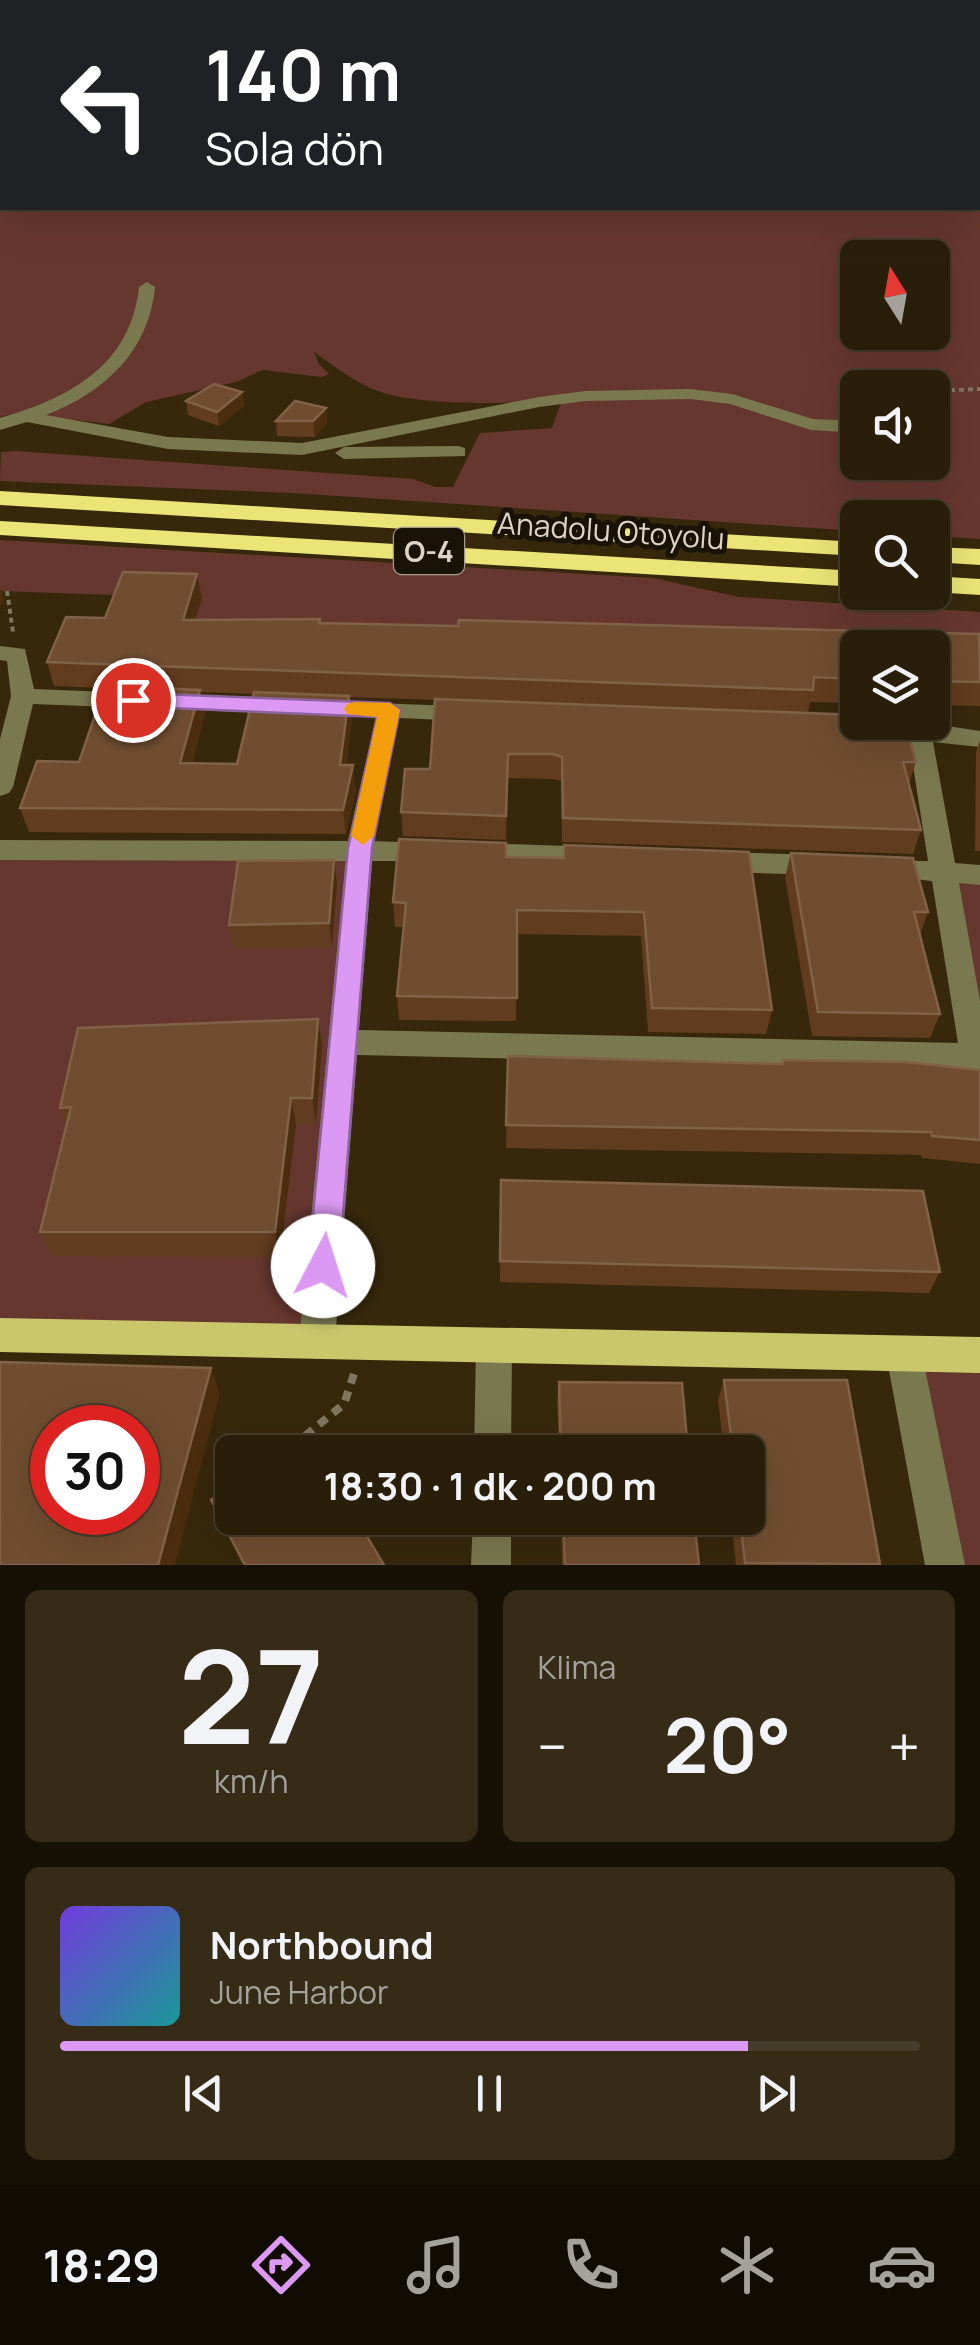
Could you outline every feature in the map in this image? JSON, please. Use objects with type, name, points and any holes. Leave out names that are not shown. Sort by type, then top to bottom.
[{"type":"highway","name":"Anadolu Otoyolu","points":[[0,498],[840,548]]},
{"type":"highway","name":"Anadolu Otoyolu","points":[[0,528],[840,578]]},
{"type":"highway","points":[[950,555],[980,557]]},
{"type":"highway","points":[[950,586],[980,588]]},
{"type":"main road","points":[[0,1336],[980,1355]]},
{"type":"street","points":[[0,424],[29,417],[94,382],[133,341],[144,320],[146,287]]},
{"type":"street","points":[[302,450],[486,410],[585,396],[642,393],[732,400],[812,424],[840,426]]},
{"type":"street","points":[[29,417],[168,444],[328,453],[458,452]]},
{"type":"street","points":[[0,786],[23,696],[8,654]]},
{"type":"street","points":[[23,696],[488,714]]},
{"type":"street","points":[[317,1341],[360,848],[390,710]]},
{"type":"street","points":[[950,735],[980,739]]},
{"type":"street","points":[[342,1042],[978,1056],[921,740]]},
{"type":"street","points":[[0,850],[360,848],[614,858]]},
{"type":"street","points":[[692,860],[945,870],[980,875]]},
{"type":"street","points":[[492,1435],[494,1347]]},
{"type":"street","points":[[904,1354],[945,1565]]},
{"type":"street","points":[[491,1565],[492,1535]]},
{"type":"path","points":[[950,390],[980,389]]},
{"type":"path","points":[[7,591],[8,654]]},
{"type":"path","points":[[304,1435],[352,1397],[358,1342]]},
{"type":"shaded area","points":[[0,210],[980,210],[980,539],[950,537],[950,500],[840,500],[840,530],[293,493],[0,481],[1,452],[16,451],[413,479],[435,487],[453,487],[480,433],[552,428],[562,400],[470,403],[398,397],[346,375],[314,352],[329,374],[322,377],[263,370],[236,382],[146,402],[109,424],[16,413],[0,417]]},
{"type":"shaded area","points":[[0,540],[653,578],[739,597],[840,603],[840,610],[980,612],[980,651],[950,650],[950,630],[840,630],[840,646],[194,623],[201,598],[0,591]]},
{"type":"shaded area","points":[[360,848],[317,1341],[0,1335],[0,850]]},
{"type":"shaded area","points":[[945,870],[980,875],[980,1056]]},
{"type":"shaded area","points":[[904,1354],[980,1355],[980,1565],[945,1565]]},
{"type":"building","points":[[214,384],[242,392],[217,412],[186,401]]},
{"type":"building","points":[[295,401],[326,408],[313,421],[276,421]]},
{"type":"building","points":[[123,572],[197,574],[183,620],[320,619],[319,623],[458,626],[459,620],[840,630],[840,678],[814,677],[813,690],[47,662],[66,617],[105,618]]},
{"type":"building","points":[[950,633],[979,634],[980,682],[950,681]]},
{"type":"building","points":[[105,686],[200,690],[180,763],[237,764],[254,692],[349,696],[340,765],[353,765],[343,810],[20,808],[37,761],[79,762]]},
{"type":"building","points":[[435,699],[840,714],[840,740],[910,740],[916,762],[903,762],[921,830],[563,818],[562,757],[553,754],[508,754],[506,816],[401,812],[405,769],[430,769]]},
{"type":"building","points":[[399,839],[506,843],[506,857],[564,858],[564,845],[749,852],[772,1010],[652,1008],[644,912],[517,910],[517,998],[397,996],[406,903],[393,902]]},
{"type":"building","points":[[791,853],[913,858],[928,912],[914,912],[940,1014],[818,1012]]},
{"type":"building","points":[[334,860],[329,923],[229,925],[238,861]]},
{"type":"building","points":[[318,1019],[312,1098],[291,1098],[275,1232],[40,1232],[71,1107],[60,1108],[78,1028]]},
{"type":"building","points":[[508,1056],[783,1064],[783,1060],[907,1062],[980,1070],[980,1140],[932,1136],[931,1132],[506,1125]]},
{"type":"building","points":[[501,1180],[923,1191],[940,1272],[500,1261]]},
{"type":"building","points":[[0,1362],[211,1368],[158,1565],[0,1565]]},
{"type":"building","points":[[724,1380],[847,1380],[880,1564],[745,1563],[742,1535],[765,1535],[765,1435],[731,1435]]},
{"type":"building","points":[[559,1382],[682,1383],[687,1435],[561,1435]]},
{"type":"building","points":[[229,1535],[366,1535],[384,1565],[245,1565]]},
{"type":"building","points":[[564,1535],[696,1535],[699,1565],[565,1565]]},
{"type":"slow traffic","points":[[355,709],[390,710],[363,836]]},
{"type":"route","points":[[133,700],[390,710],[360,848],[323,1266]]}]
